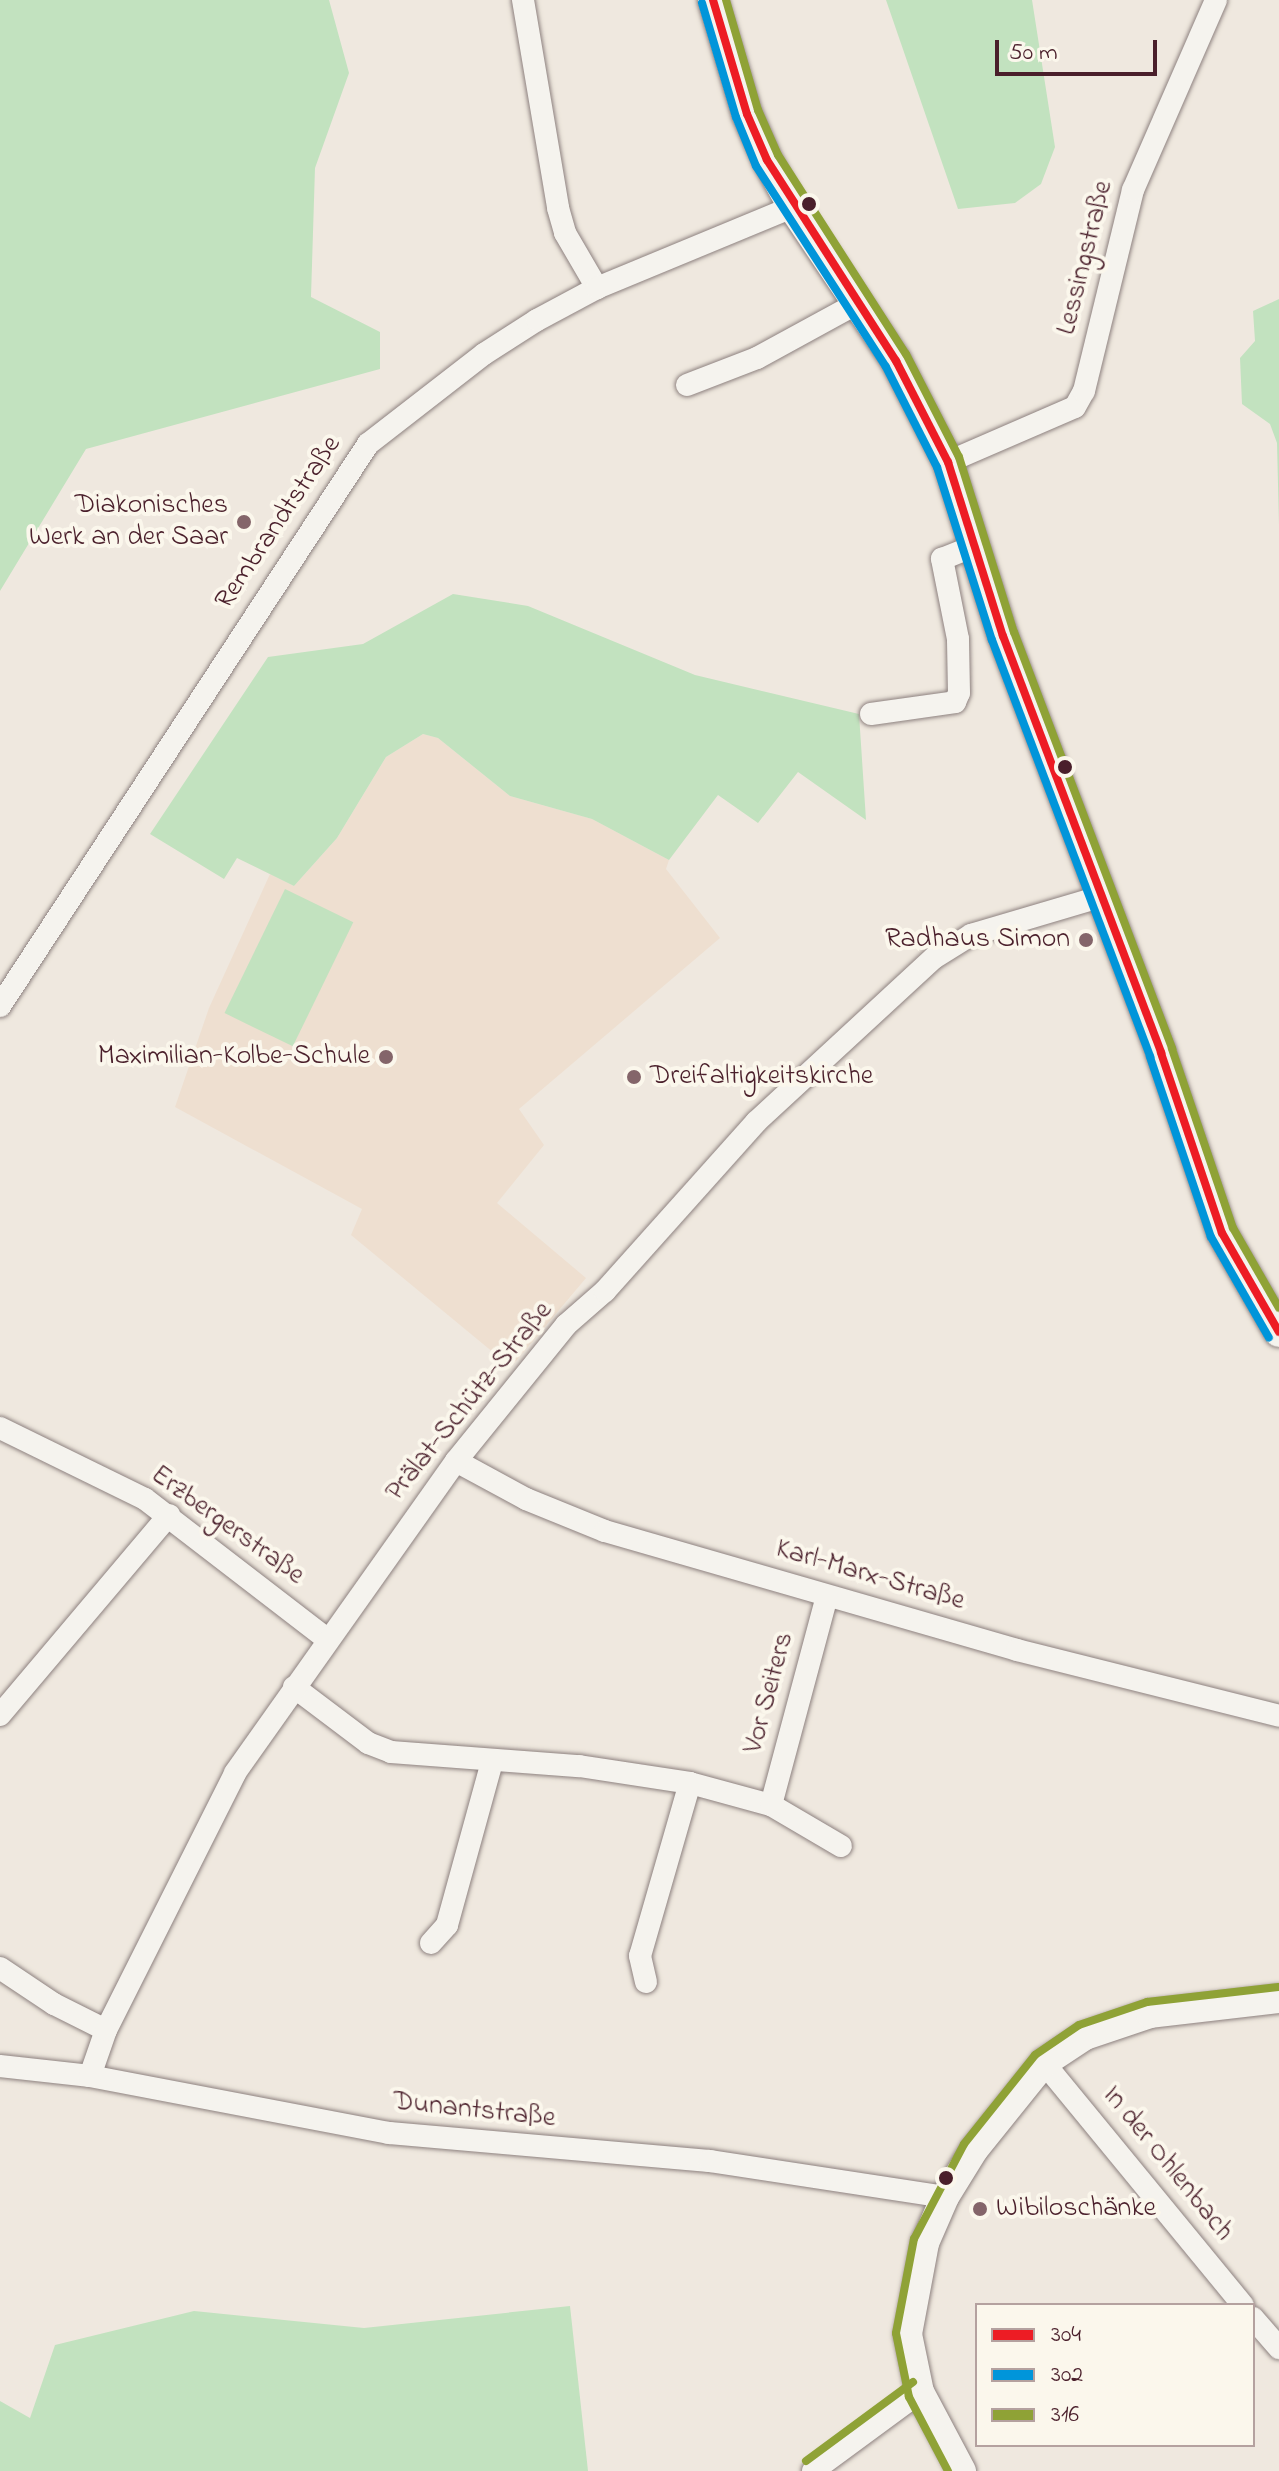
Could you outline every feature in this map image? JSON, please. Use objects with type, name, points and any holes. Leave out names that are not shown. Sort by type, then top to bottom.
[{"type":"main road","points":[[713,0],[747,114],[793,207],[918,399],[948,462],[1031,715],[1103,896],[1222,1233],[1279,1332]]},
{"type":"street","points":[[523,0],[558,208],[565,233],[597,288]]},
{"type":"street","name":"Lessingstraße","points":[[948,462],[1075,407],[1084,391],[1137,180],[1216,0]]},
{"type":"street","name":"Rembrandtstraße","points":[[0,1006],[368,444],[484,354],[597,288],[793,207]]},
{"type":"street","points":[[687,385],[757,358],[858,303]]},
{"type":"street","points":[[871,714],[955,702],[959,693],[958,639],[942,559],[975,546]]},
{"type":"street","name":"Prälat-Schütz-Straße","points":[[90,2076],[106,2030],[214,1808],[327,1639],[456,1461],[566,1325],[605,1291],[709,1169],[934,958],[971,935],[1103,896]]},
{"type":"street","name":"Erzbergerstraße","points":[[0,1428],[169,1515],[327,1639]]},
{"type":"street","name":"Karl-Marx-Straße","points":[[456,1461],[526,1499],[605,1531],[827,1596],[1279,1716]]},
{"type":"street","points":[[0,1715],[169,1515]]},
{"type":"street","name":"Vor Seiters","points":[[771,1805],[827,1596]]},
{"type":"street","points":[[294,1687],[357,1736],[391,1752],[492,1762],[579,1766],[690,1783],[771,1805],[841,1846]]},
{"type":"street","points":[[431,1943],[447,1925],[492,1762]]},
{"type":"street","points":[[646,1982],[640,1956],[690,1783]]},
{"type":"street","points":[[0,1968],[54,2004],[106,2030]]},
{"type":"street","points":[[962,2471],[920,2392],[909,2351],[909,2308],[925,2243],[945,2197],[1044,2063],[1114,2024],[1150,2014],[1279,1999]]},
{"type":"street","name":"In der Ohlenbach","points":[[1044,2063],[1241,2303]]},
{"type":"street","name":"Dunantstraße","points":[[0,2066],[90,2076],[389,2133],[710,2161],[945,2197]]},
{"type":"street","points":[[1255,2320],[1279,2348]]},
{"type":"street","points":[[813,2471],[920,2392]]},
{"type":"shaded area","name":"Maximilian-Kolbe-Schule","points":[[423,734],[438,738],[510,796],[592,819],[669,860],[666,869],[720,938],[519,1109],[544,1145],[497,1203],[586,1278],[511,1367],[351,1235],[362,1209],[175,1107],[209,1008],[270,874],[294,886],[337,838],[386,757]]},
{"type":"green space","points":[[0,0],[329,0],[349,73],[315,168],[311,297],[380,332],[380,369],[86,449],[0,591]]},
{"type":"green space","points":[[886,0],[1032,0],[1055,147],[1041,184],[1015,203],[958,209]]},
{"type":"green space","points":[[1279,299],[1279,525],[1277,443],[1270,424],[1242,404],[1240,358],[1255,341],[1253,311]]},
{"type":"green space","points":[[453,594],[528,606],[695,675],[859,714],[866,820],[798,772],[758,823],[718,795],[669,860],[592,819],[510,796],[438,738],[423,734],[386,757],[337,838],[294,886],[237,858],[224,879],[150,834],[268,657],[363,644]]},
{"type":"green space","points":[[285,889],[353,922],[293,1046],[225,1013]]},
{"type":"green space","points":[[570,2306],[588,2471],[0,2471],[0,2401],[30,2418],[55,2345],[194,2311],[364,2328]]},
{"type":"transit line","name":"304","points":[[713,0],[747,114],[767,160],[896,361],[948,462],[1003,636],[1161,1053],[1222,1233],[1279,1332]]},
{"type":"transit line","name":"316","points":[[726,0],[758,110],[778,155],[906,354],[959,457],[1014,632],[1172,1049],[1233,1228],[1279,1308]]},
{"type":"transit line","name":"302","points":[[702,3],[736,117],[756,166],[886,367],[937,467],[992,640],[1150,1057],[1211,1237],[1269,1338]]},
{"type":"transit line","name":"316","points":[[948,2471],[909,2397],[896,2333],[914,2239],[964,2144],[1035,2055],[1079,2025],[1147,2002],[1278,1987]]},
{"type":"transit line","name":"316","points":[[806,2461],[913,2382]]},
{"type":"place","name":"Diakonisches Werk an der Saar","points":[[244,522]]},
{"type":"place","name":"Radhaus Simon","points":[[1086,940]]},
{"type":"place","name":"Maximilian-Kolbe-Schule","points":[[386,1057]]},
{"type":"place","name":"Dreifaltigkeitskirche","points":[[634,1077]]},
{"type":"place","name":"Wibiloschänke","points":[[980,2209]]}]
